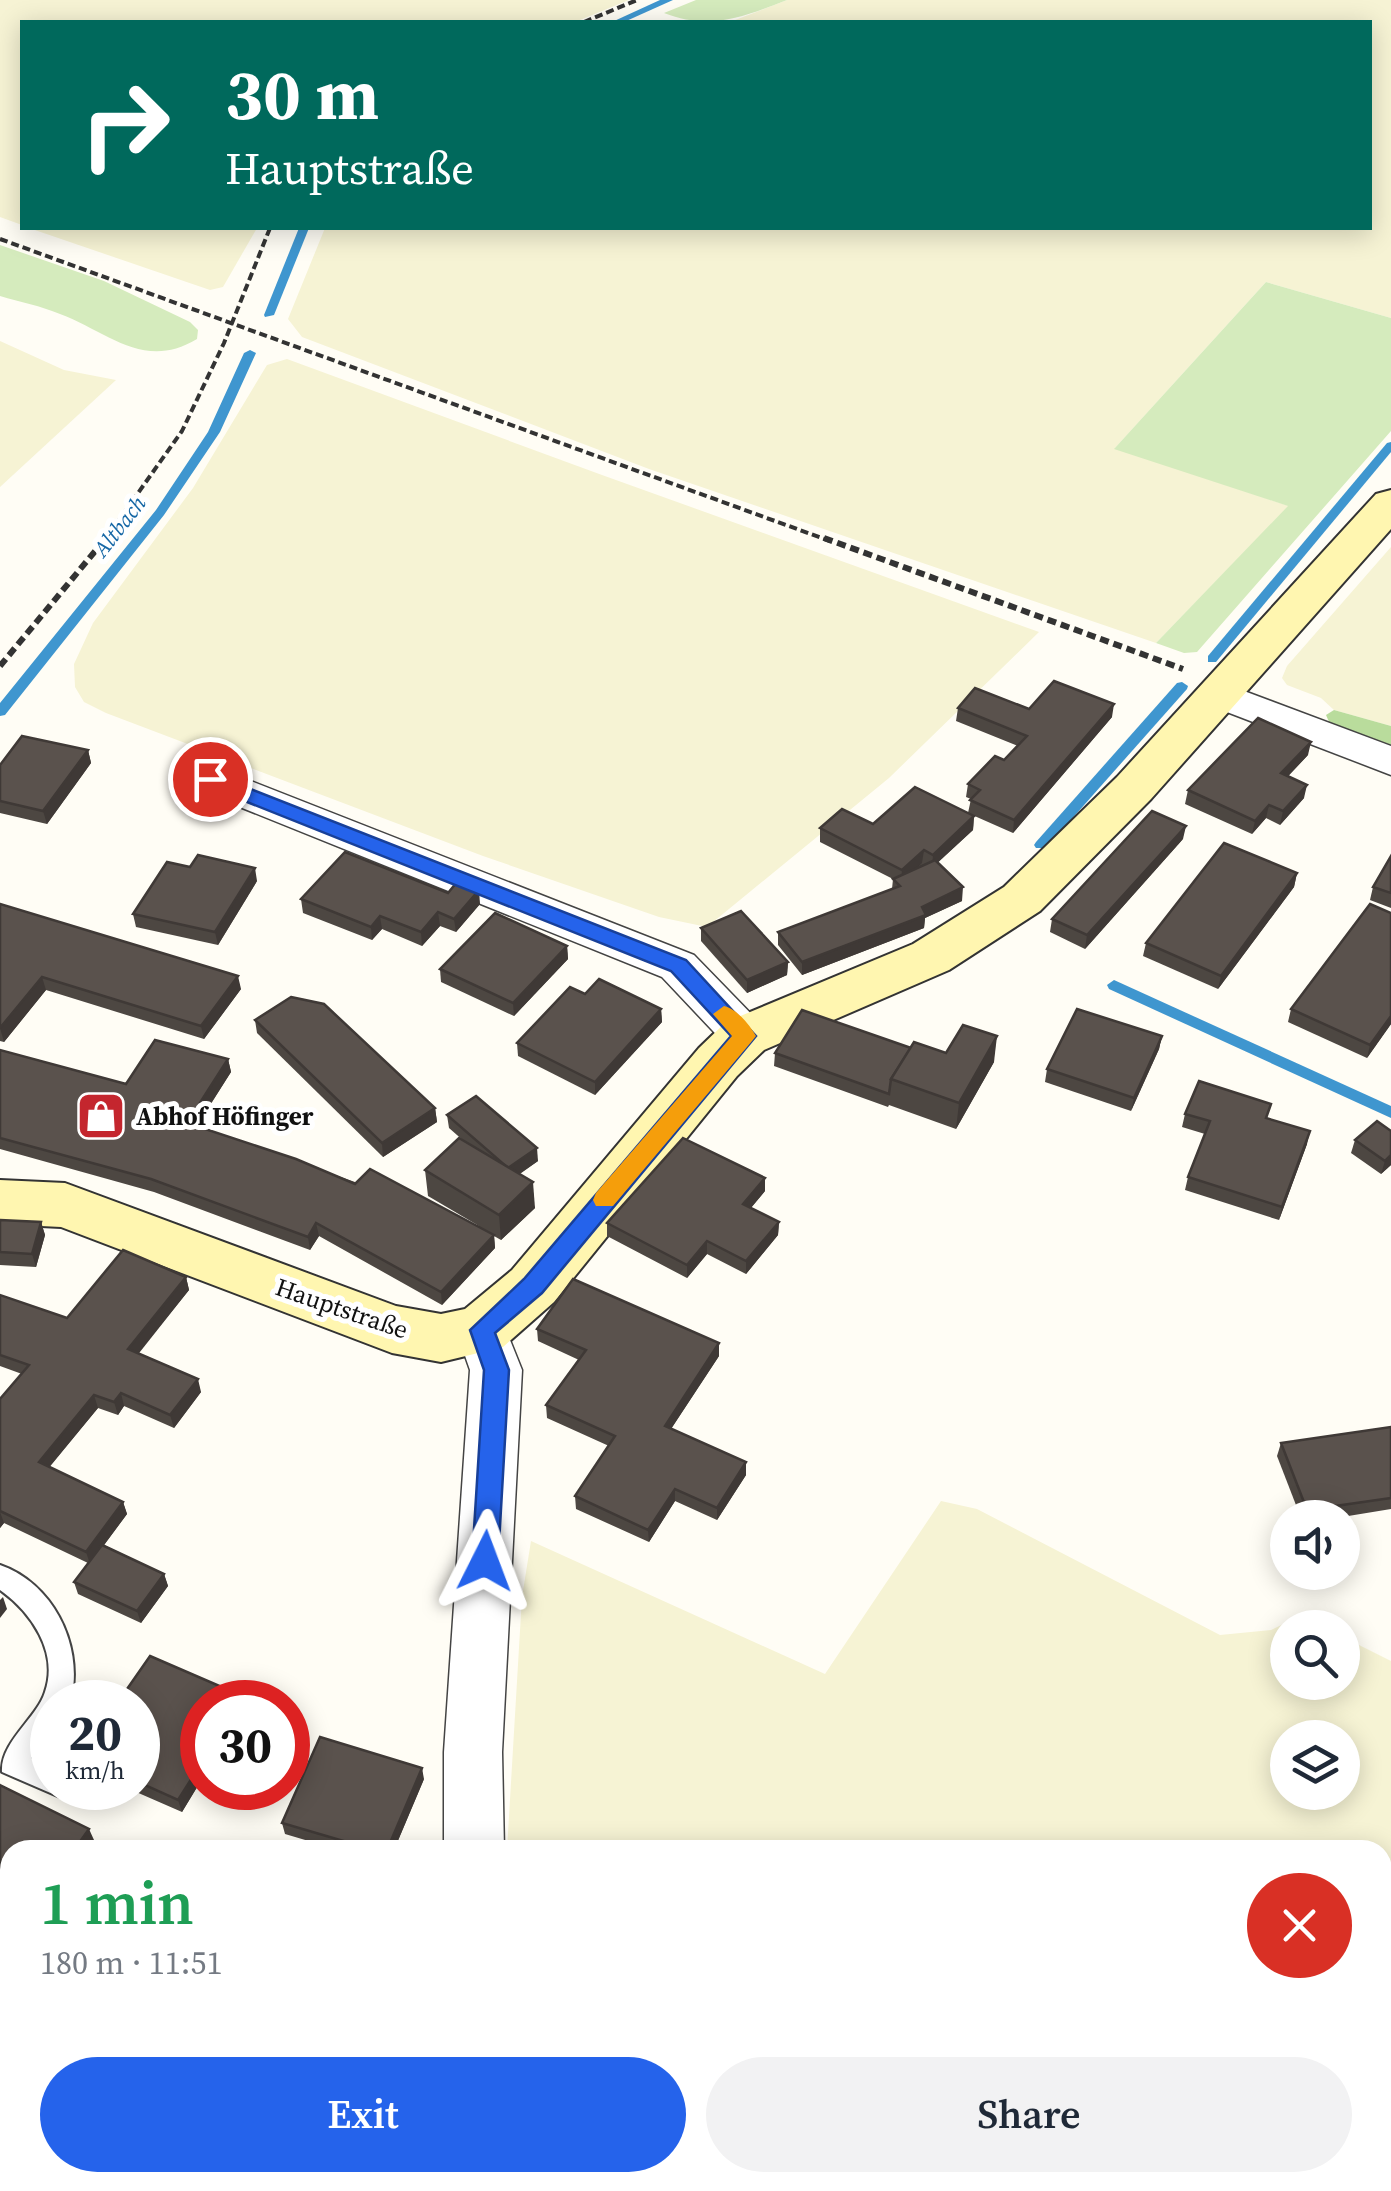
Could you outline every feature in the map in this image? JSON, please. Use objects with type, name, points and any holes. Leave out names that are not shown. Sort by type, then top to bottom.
[{"type":"street","points":[[474,1840],[474,1752],[496,1370],[482,1330],[533,1286],[706,1076],[744,1036],[931,957],[1022,899],[1134,788],[1391,503]]},
{"type":"street","points":[[1220,695],[1391,761]]},
{"type":"street","points":[[210,779],[678,966],[744,1036]]},
{"type":"street","name":"Hauptstraße","points":[[0,1202],[65,1205],[392,1330],[442,1338],[482,1330]]},
{"type":"lane","points":[[0,1576],[30,1594],[50,1622],[60,1653],[60,1680]]},
{"type":"lane","points":[[30,1738],[12,1763],[30,1771]]},
{"type":"path","points":[[589,20],[637,0]]},
{"type":"path","points":[[0,666],[93,557],[182,431],[269,230]]},
{"type":"path","points":[[0,239],[1178,667],[1200,678],[1220,695]]},
{"type":"shaded area","points":[[0,0],[629,0],[580,20],[20,20],[20,224],[0,217]]},
{"type":"shaded area","points":[[787,0],[1391,0],[1391,318],[1266,282],[1115,448],[1289,506],[1156,643],[649,469],[302,337],[288,319],[324,230],[1372,230],[1372,20],[735,20]]},
{"type":"shaded area","points":[[35,230],[256,230],[223,287],[210,290]]},
{"type":"shaded area","points":[[0,341],[64,370],[116,380],[0,487]]},
{"type":"shaded area","points":[[287,359],[1039,632],[889,778],[707,927],[659,917],[483,856],[106,713],[84,702],[75,687],[74,664],[93,623],[193,488],[267,365]]},
{"type":"shaded area","points":[[1391,547],[1391,726],[1334,710],[1321,698],[1287,685],[1282,678],[1287,666]]},
{"type":"shaded area","points":[[941,1501],[977,1509],[1220,1635],[1270,1630],[1270,1700],[1360,1700],[1360,1646],[1391,1661],[1391,1840],[508,1840],[522,1597],[531,1541],[825,1674]]},
{"type":"green space","points":[[696,0],[787,0],[726,20],[691,20],[664,13]]},
{"type":"green space","points":[[0,245],[104,281],[190,322],[198,330],[197,339],[178,348],[143,350],[53,311],[0,296]]},
{"type":"green space","points":[[1266,282],[1391,318],[1391,431],[1197,652],[1184,653],[1156,643],[1288,506],[1114,449]]},
{"type":"green space","points":[[1334,710],[1391,726],[1391,746],[1330,724],[1326,715]]},
{"type":"building","points":[[1054,681],[1114,704],[1014,820],[970,800],[980,790],[968,784],[995,756],[1004,760],[1027,736],[958,708],[975,688],[1029,709]]},
{"type":"building","points":[[1258,718],[1311,742],[1281,773],[1307,785],[1283,811],[1269,805],[1255,821],[1188,790]]},
{"type":"building","points":[[22,736],[88,750],[43,811],[0,801],[0,765]]},
{"type":"building","points":[[915,787],[974,816],[933,855],[924,850],[902,870],[820,828],[842,809],[873,824]]},
{"type":"building","points":[[1152,811],[1186,826],[1087,935],[1052,919]]},
{"type":"building","points":[[1224,843],[1297,873],[1221,976],[1146,943]]},
{"type":"building","points":[[345,852],[448,893],[457,882],[479,890],[454,919],[438,912],[421,932],[380,916],[371,927],[301,899]]},
{"type":"building","points":[[198,855],[255,868],[215,932],[133,914],[167,862],[190,867]]},
{"type":"building","points":[[1391,856],[1391,893],[1373,887]]},
{"type":"building","points":[[935,860],[963,887],[922,907],[926,915],[802,962],[778,932],[900,886],[893,879]]},
{"type":"building","points":[[0,904],[238,976],[201,1026],[42,977],[0,1028]]},
{"type":"building","points":[[1370,904],[1391,913],[1391,1016],[1370,1045],[1291,1009]]},
{"type":"building","points":[[741,911],[788,962],[747,980],[701,928]]},
{"type":"building","points":[[495,913],[567,946],[513,1003],[440,969]]},
{"type":"building","points":[[599,979],[661,1009],[595,1082],[517,1043],[570,987],[585,994]]},
{"type":"building","points":[[291,997],[324,1004],[435,1108],[382,1143],[255,1020]]},
{"type":"building","points":[[1077,1009],[1162,1036],[1134,1098],[1047,1069]]},
{"type":"building","points":[[802,1010],[911,1048],[891,1079],[889,1094],[775,1053]]},
{"type":"building","points":[[963,1025],[997,1036],[959,1103],[891,1079],[914,1042],[946,1053]]},
{"type":"building","points":[[155,1040],[228,1059],[187,1123],[296,1159],[355,1184],[370,1169],[494,1235],[441,1292],[316,1223],[308,1237],[151,1179],[0,1138],[0,1050],[126,1084]]},
{"type":"building","points":[[1199,1081],[1271,1104],[1266,1118],[1310,1131],[1282,1207],[1188,1177],[1210,1121],[1185,1114]]},
{"type":"building","points":[[476,1096],[537,1148],[508,1168],[447,1115]]},
{"type":"building","points":[[1377,1121],[1391,1131],[1391,1155],[1385,1161],[1355,1140]]},
{"type":"building","points":[[459,1138],[533,1182],[499,1215],[425,1170]]},
{"type":"building","points":[[683,1138],[765,1178],[743,1204],[779,1222],[746,1261],[707,1241],[687,1265],[607,1223]]},
{"type":"building","points":[[0,1220],[41,1222],[32,1254],[0,1252]]},
{"type":"building","points":[[123,1250],[186,1277],[128,1349],[198,1379],[170,1415],[121,1393],[114,1402],[94,1395],[39,1462],[123,1502],[86,1552],[0,1511],[0,1399],[29,1365],[0,1355],[0,1295],[67,1318]]},
{"type":"building","points":[[573,1279],[719,1343],[665,1426],[746,1462],[717,1508],[675,1489],[648,1530],[575,1496],[615,1436],[546,1405],[586,1350],[537,1329]]},
{"type":"building","points":[[1391,1427],[1391,1498],[1360,1502],[1303,1500],[1281,1443]]},
{"type":"building","points":[[102,1545],[164,1574],[137,1611],[74,1582]]},
{"type":"building","points":[[150,1656],[206,1680],[180,1680],[178,1800],[160,1792],[160,1680],[133,1680]]},
{"type":"building","points":[[320,1737],[422,1768],[391,1840],[340,1840],[282,1823],[288,1810],[310,1810],[310,1760]]},
{"type":"building","points":[[0,1785],[30,1800],[30,1810],[51,1810],[89,1829],[81,1840],[0,1840]]},
{"type":"waterway","name":"Altbach","points":[[622,20],[668,0]]},
{"type":"waterway","name":"Altbach","points":[[269,315],[303,230]]},
{"type":"waterway","name":"Altbach","points":[[0,712],[160,512],[214,432],[250,353]]},
{"type":"waterway","points":[[1212,659],[1391,445]]},
{"type":"waterway","points":[[1041,845],[1182,686]]},
{"type":"waterway","points":[[1114,985],[1391,1112]]},
{"type":"slow traffic","points":[[605,1200],[718,1062],[744,1036],[724,1014]]},
{"type":"place","name":"Abhof Höfinger","points":[[101,1116]]},
{"type":"route","points":[[210,779],[678,966],[744,1036],[718,1062],[533,1286],[482,1330],[496,1370],[485,1561]]}]
